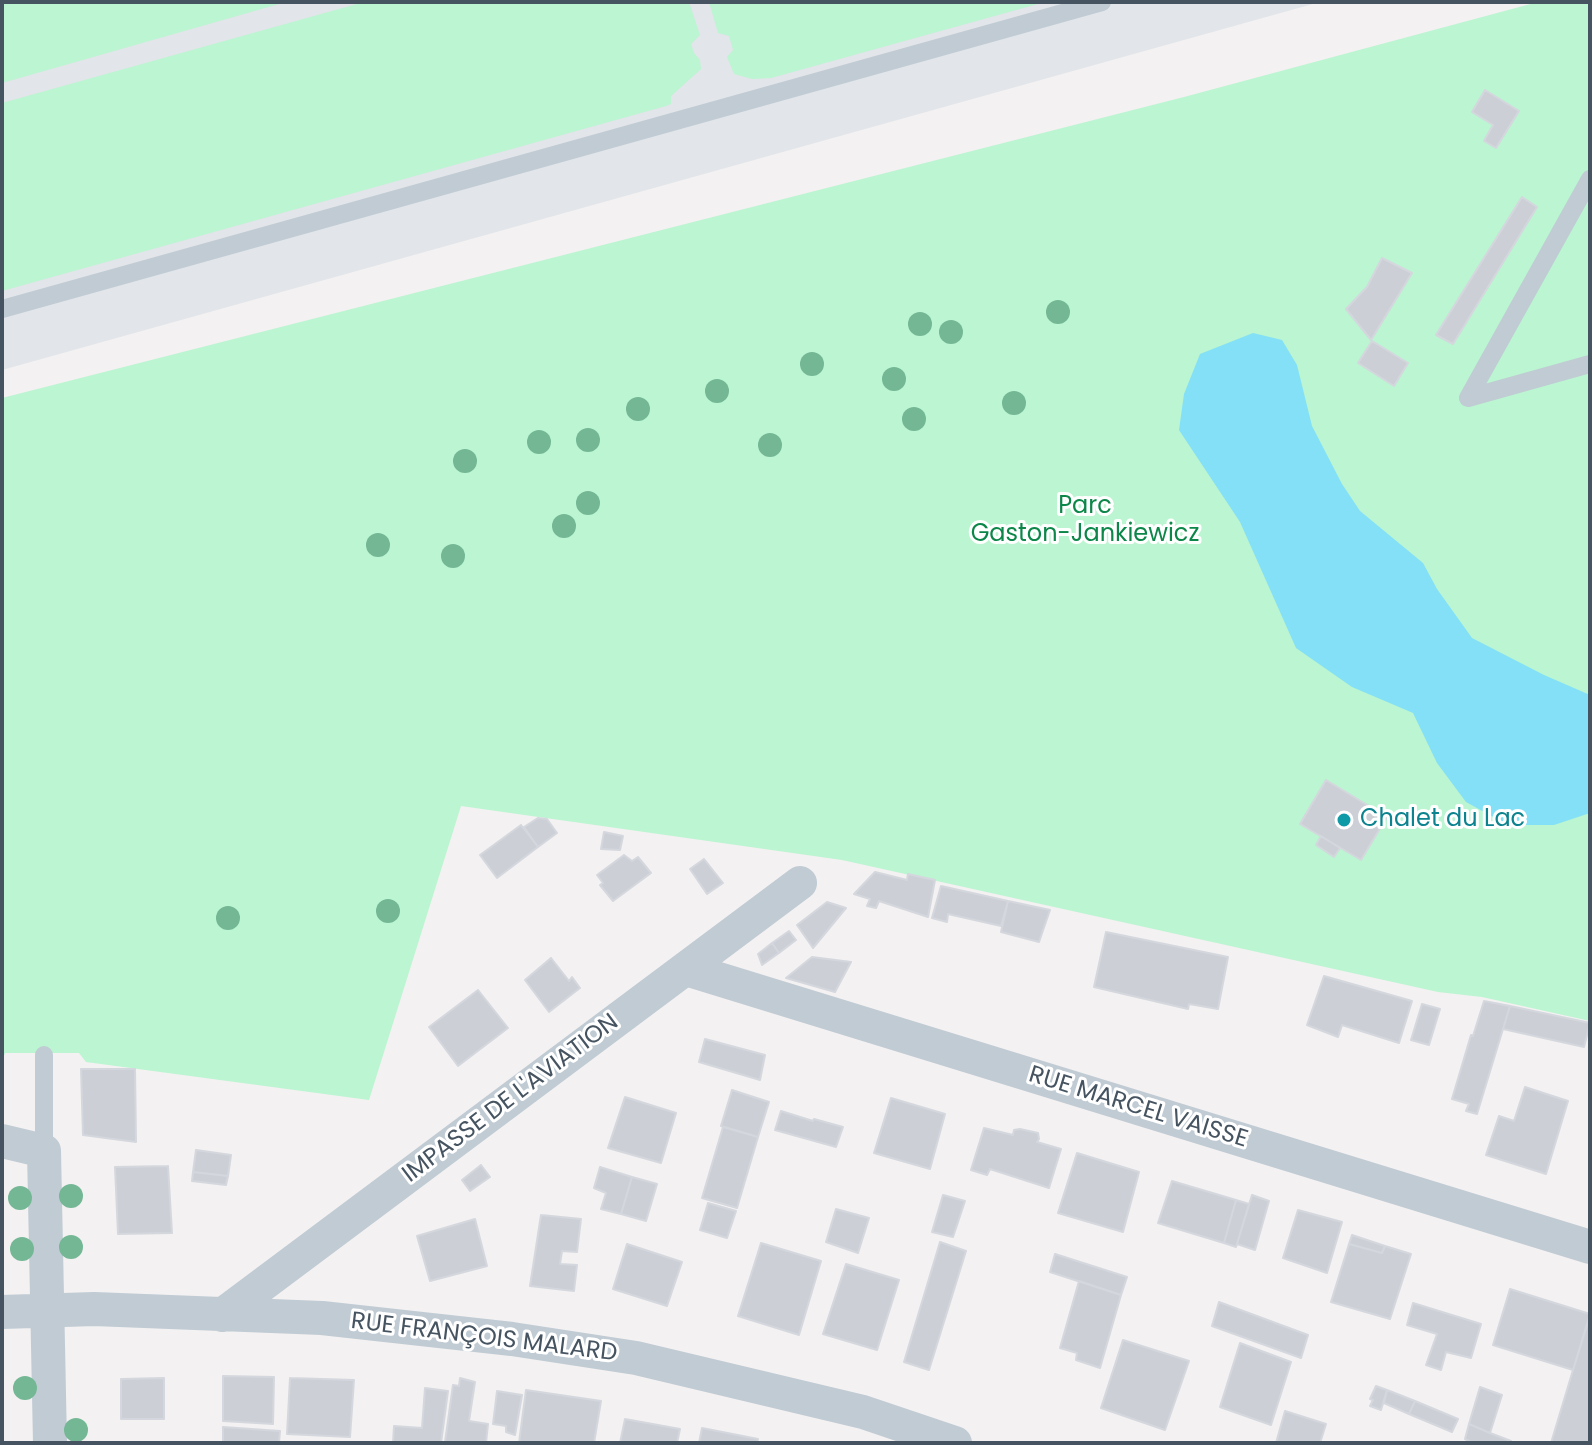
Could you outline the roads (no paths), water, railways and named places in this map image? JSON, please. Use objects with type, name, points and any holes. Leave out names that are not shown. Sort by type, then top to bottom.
[{"type":"street","name":"IMPASSE DE L'AVIATION","points":[[222,1315],[800,883]]},
{"type":"street","name":"RUE MARCEL VAISSE","points":[[686,969],[1590,1247]]},
{"type":"street","points":[[2,1141],[44,1151],[50,1443]]},
{"type":"street","name":"RUE FRANÇOIS MALARD","points":[[2,1312],[94,1309],[322,1318],[512,1339],[636,1358],[863,1412],[955,1443]]},
{"type":"lane","points":[[2,309],[1102,2]]},
{"type":"lane","points":[[1590,179],[1468,398],[1590,364]]},
{"type":"lane","points":[[44,1055],[44,1151]]},
{"type":"water","points":[[1253,333],[1282,340],[1297,365],[1312,426],[1342,484],[1360,511],[1423,563],[1437,589],[1472,638],[1590,695],[1590,813],[1554,825],[1508,825],[1466,802],[1437,763],[1413,713],[1352,687],[1296,648],[1240,522],[1179,430],[1184,394],[1200,354]]},
{"type":"place","name":"Chalet du Lac","points":[[1344,820]]},
{"type":"park label","name":"Parc Gaston-Jankiewicz","points":[[1085,521]]}]
